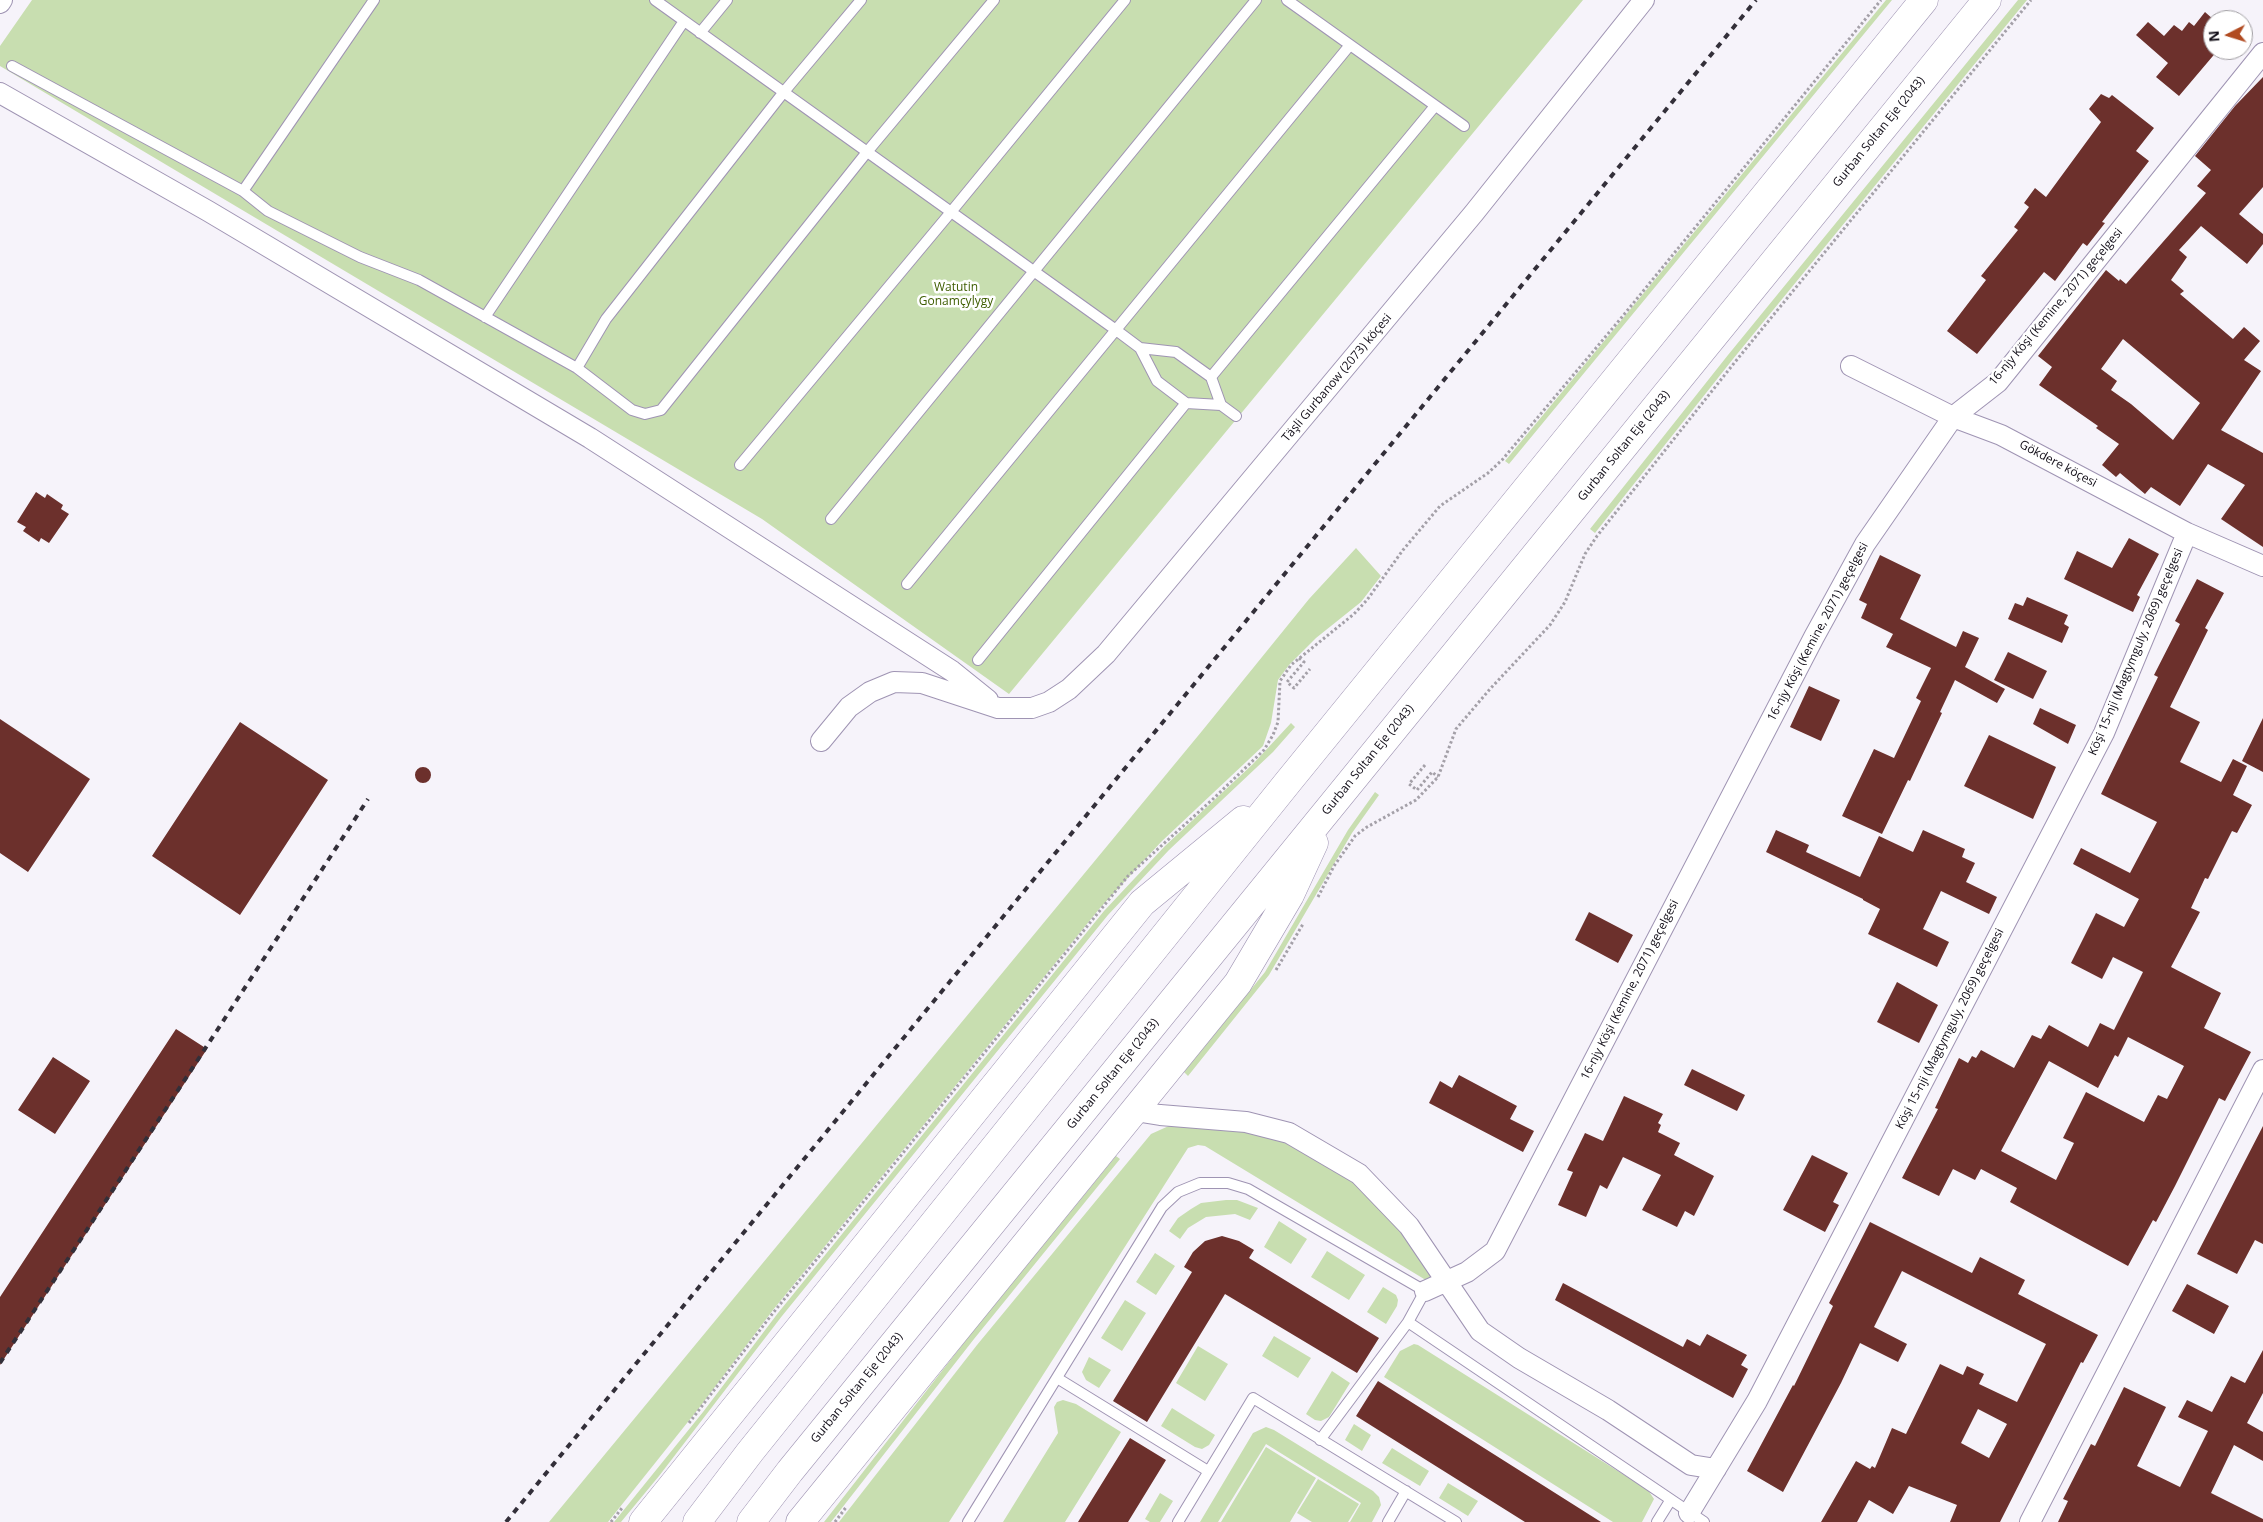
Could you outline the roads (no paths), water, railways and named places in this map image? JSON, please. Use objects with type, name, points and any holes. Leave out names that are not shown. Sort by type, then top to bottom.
[{"type":"highway","points":[[697,1522],[750,1452],[1288,782],[1924,0]]},
{"type":"highway","name":"Gurban Soltan Eje (2043)","points":[[752,1522],[790,1471],[1987,0]]},
{"type":"highway","points":[[636,1511],[1142,904],[1288,782]]},
{"type":"highway","points":[[800,1522],[1238,983],[1290,896],[1332,806]]},
{"type":"street","name":"Täşli Gurbanow (2073) köçesi","points":[[821,741],[848,707],[870,692],[894,682],[922,683],[998,708],[1032,708],[1049,702],[1068,689],[1106,654],[1474,213],[1644,0]]},
{"type":"street","name":"16-njy Köşi (Kemine, 2071) geçelgesi","points":[[1424,1291],[1467,1272],[1495,1251],[1814,636],[1865,544],[1953,417],[1998,382],[2263,53]]},
{"type":"street","points":[[0,93],[208,211],[590,438],[952,671],[998,708]]},
{"type":"street","name":"Gökdere köçesi","points":[[1851,366],[1953,417],[2001,435],[2188,533],[2263,566]]},
{"type":"street","name":"Köşi 15-nji (Magtymguly, 2069) geçelgesi","points":[[1697,1517],[1716,1469],[1761,1392],[2104,733],[2188,533]]},
{"type":"street","points":[[2030,1522],[2263,1070]]},
{"type":"street","points":[[1135,1111],[1160,1115],[1246,1122],[1289,1133],[1359,1174],[1410,1226],[1480,1331],[1519,1358],[1608,1410],[1690,1465],[1716,1469]]},
{"type":"lane","points":[[243,191],[374,0]]},
{"type":"lane","points":[[655,0],[1140,348],[1157,381],[1186,402],[1221,405],[1236,416]]},
{"type":"lane","points":[[700,33],[727,0]]},
{"type":"lane","points":[[577,368],[606,319],[783,93],[861,0]]},
{"type":"lane","points":[[12,66],[243,191],[268,211],[360,257],[419,280],[577,368],[632,410],[645,414],[661,410],[867,152],[994,0]]},
{"type":"lane","points":[[740,465],[1125,0]]},
{"type":"lane","points":[[831,518],[1256,0]]},
{"type":"lane","points":[[1287,0],[1464,126]]},
{"type":"lane","points":[[485,317],[684,21]]},
{"type":"lane","points":[[907,584],[1350,46]]},
{"type":"lane","points":[[1211,377],[1435,106]]},
{"type":"lane","points":[[1140,348],[1176,352],[1211,377],[1221,405]]},
{"type":"lane","points":[[978,660],[1186,402]]},
{"type":"lane","points":[[968,1522],[1162,1207],[1178,1192],[1200,1184],[1228,1183],[1248,1189],[1424,1291],[1408,1322],[1320,1440]]},
{"type":"lane","points":[[1408,1322],[1670,1501],[1697,1517]]},
{"type":"lane","points":[[1057,1378],[1208,1471]]},
{"type":"lane","points":[[1178,1522],[1253,1398],[1456,1522]]},
{"type":"lane","points":[[1388,1522],[1406,1491]]},
{"type":"lane","points":[[1657,1522],[1670,1501]]},
{"type":"railway","points":[[506,1522],[1756,0]]},
{"type":"railway","points":[[0,1363],[368,799]]},
{"type":"park label","name":"Watutin Gonamçylygy","points":[[956,295]]}]
